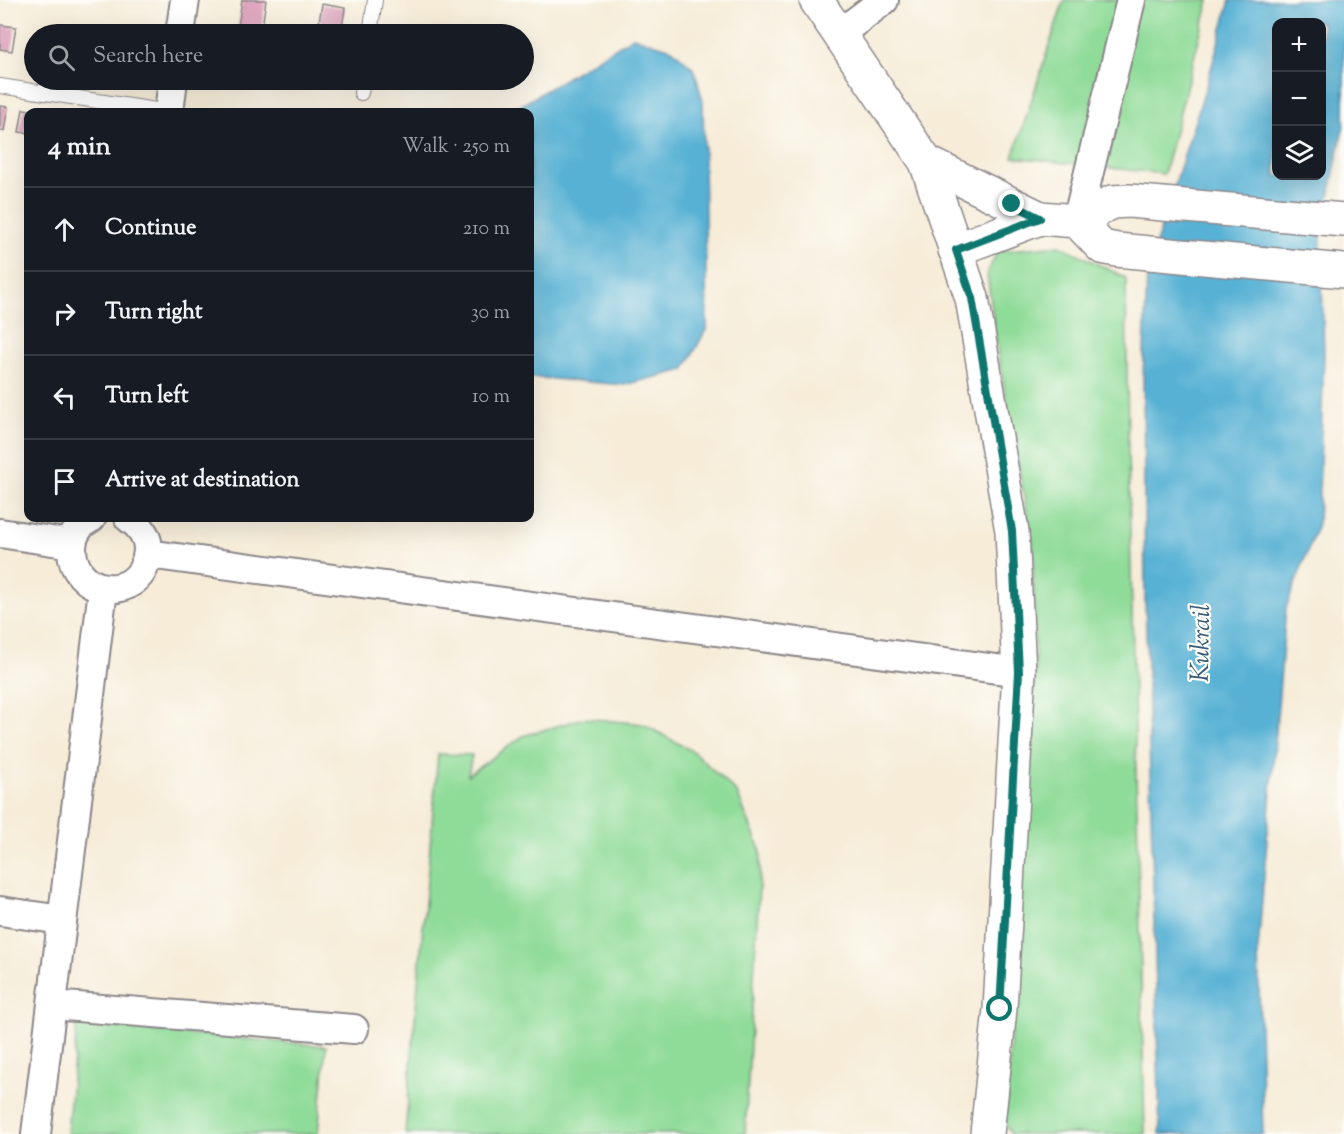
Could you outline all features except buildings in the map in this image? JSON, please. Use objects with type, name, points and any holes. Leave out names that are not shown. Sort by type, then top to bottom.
[{"type":"street","points":[[181,24],[185,0]]},
{"type":"street","points":[[816,0],[926,162],[972,298],[1012,531],[1019,672],[1000,1009],[987,1134]]},
{"type":"street","points":[[839,34],[884,0]]},
{"type":"street","points":[[1077,221],[1131,0]]},
{"type":"street","points":[[170,108],[172,90]]},
{"type":"street","points":[[926,162],[1040,218],[1077,221],[1112,202],[1130,201],[1344,219]]},
{"type":"street","points":[[956,250],[1040,218]]},
{"type":"street","points":[[1077,221],[1102,247],[1117,250],[1344,271]]},
{"type":"street","points":[[86,522],[76,531],[72,544],[72,558],[78,573],[91,584],[103,589],[114,589],[132,581],[142,572],[148,554],[145,534],[135,522]]},
{"type":"street","points":[[0,534],[72,544]]},
{"type":"street","points":[[148,554],[1019,672]]},
{"type":"street","points":[[36,1134],[103,589]]},
{"type":"street","points":[[0,911],[62,920]]},
{"type":"street","points":[[52,1005],[354,1029]]},
{"type":"lane","points":[[371,24],[375,0]]},
{"type":"lane","points":[[0,86],[24,90]]},
{"type":"lane","points":[[26,90],[143,108]]},
{"type":"green space","points":[[1064,0],[1209,0],[1164,174],[1013,157]]},
{"type":"green space","points":[[1060,245],[1126,278],[1145,1134],[1011,1134],[1005,1124],[1035,666],[1033,546],[998,355],[987,273],[998,251]]},
{"type":"green space","points":[[584,718],[643,724],[694,752],[737,793],[761,852],[745,1134],[405,1134],[438,754],[472,755],[468,775],[523,736]]},
{"type":"green space","points":[[77,1024],[326,1046],[318,1134],[67,1134]]},
{"type":"water","name":"Kukrail","points":[[1230,0],[1344,0],[1344,124],[1321,237],[1324,357],[1318,524],[1286,608],[1258,950],[1263,1134],[1160,1134],[1145,599],[1143,377],[1147,272],[1208,80]]},
{"type":"water","points":[[633,37],[672,49],[694,69],[703,101],[707,328],[684,370],[624,385],[534,377],[534,108],[517,108]]},
{"type":"route","points":[[1000,1009],[1019,672],[1012,531],[972,298],[956,250],[1040,218],[1012,204]]}]
